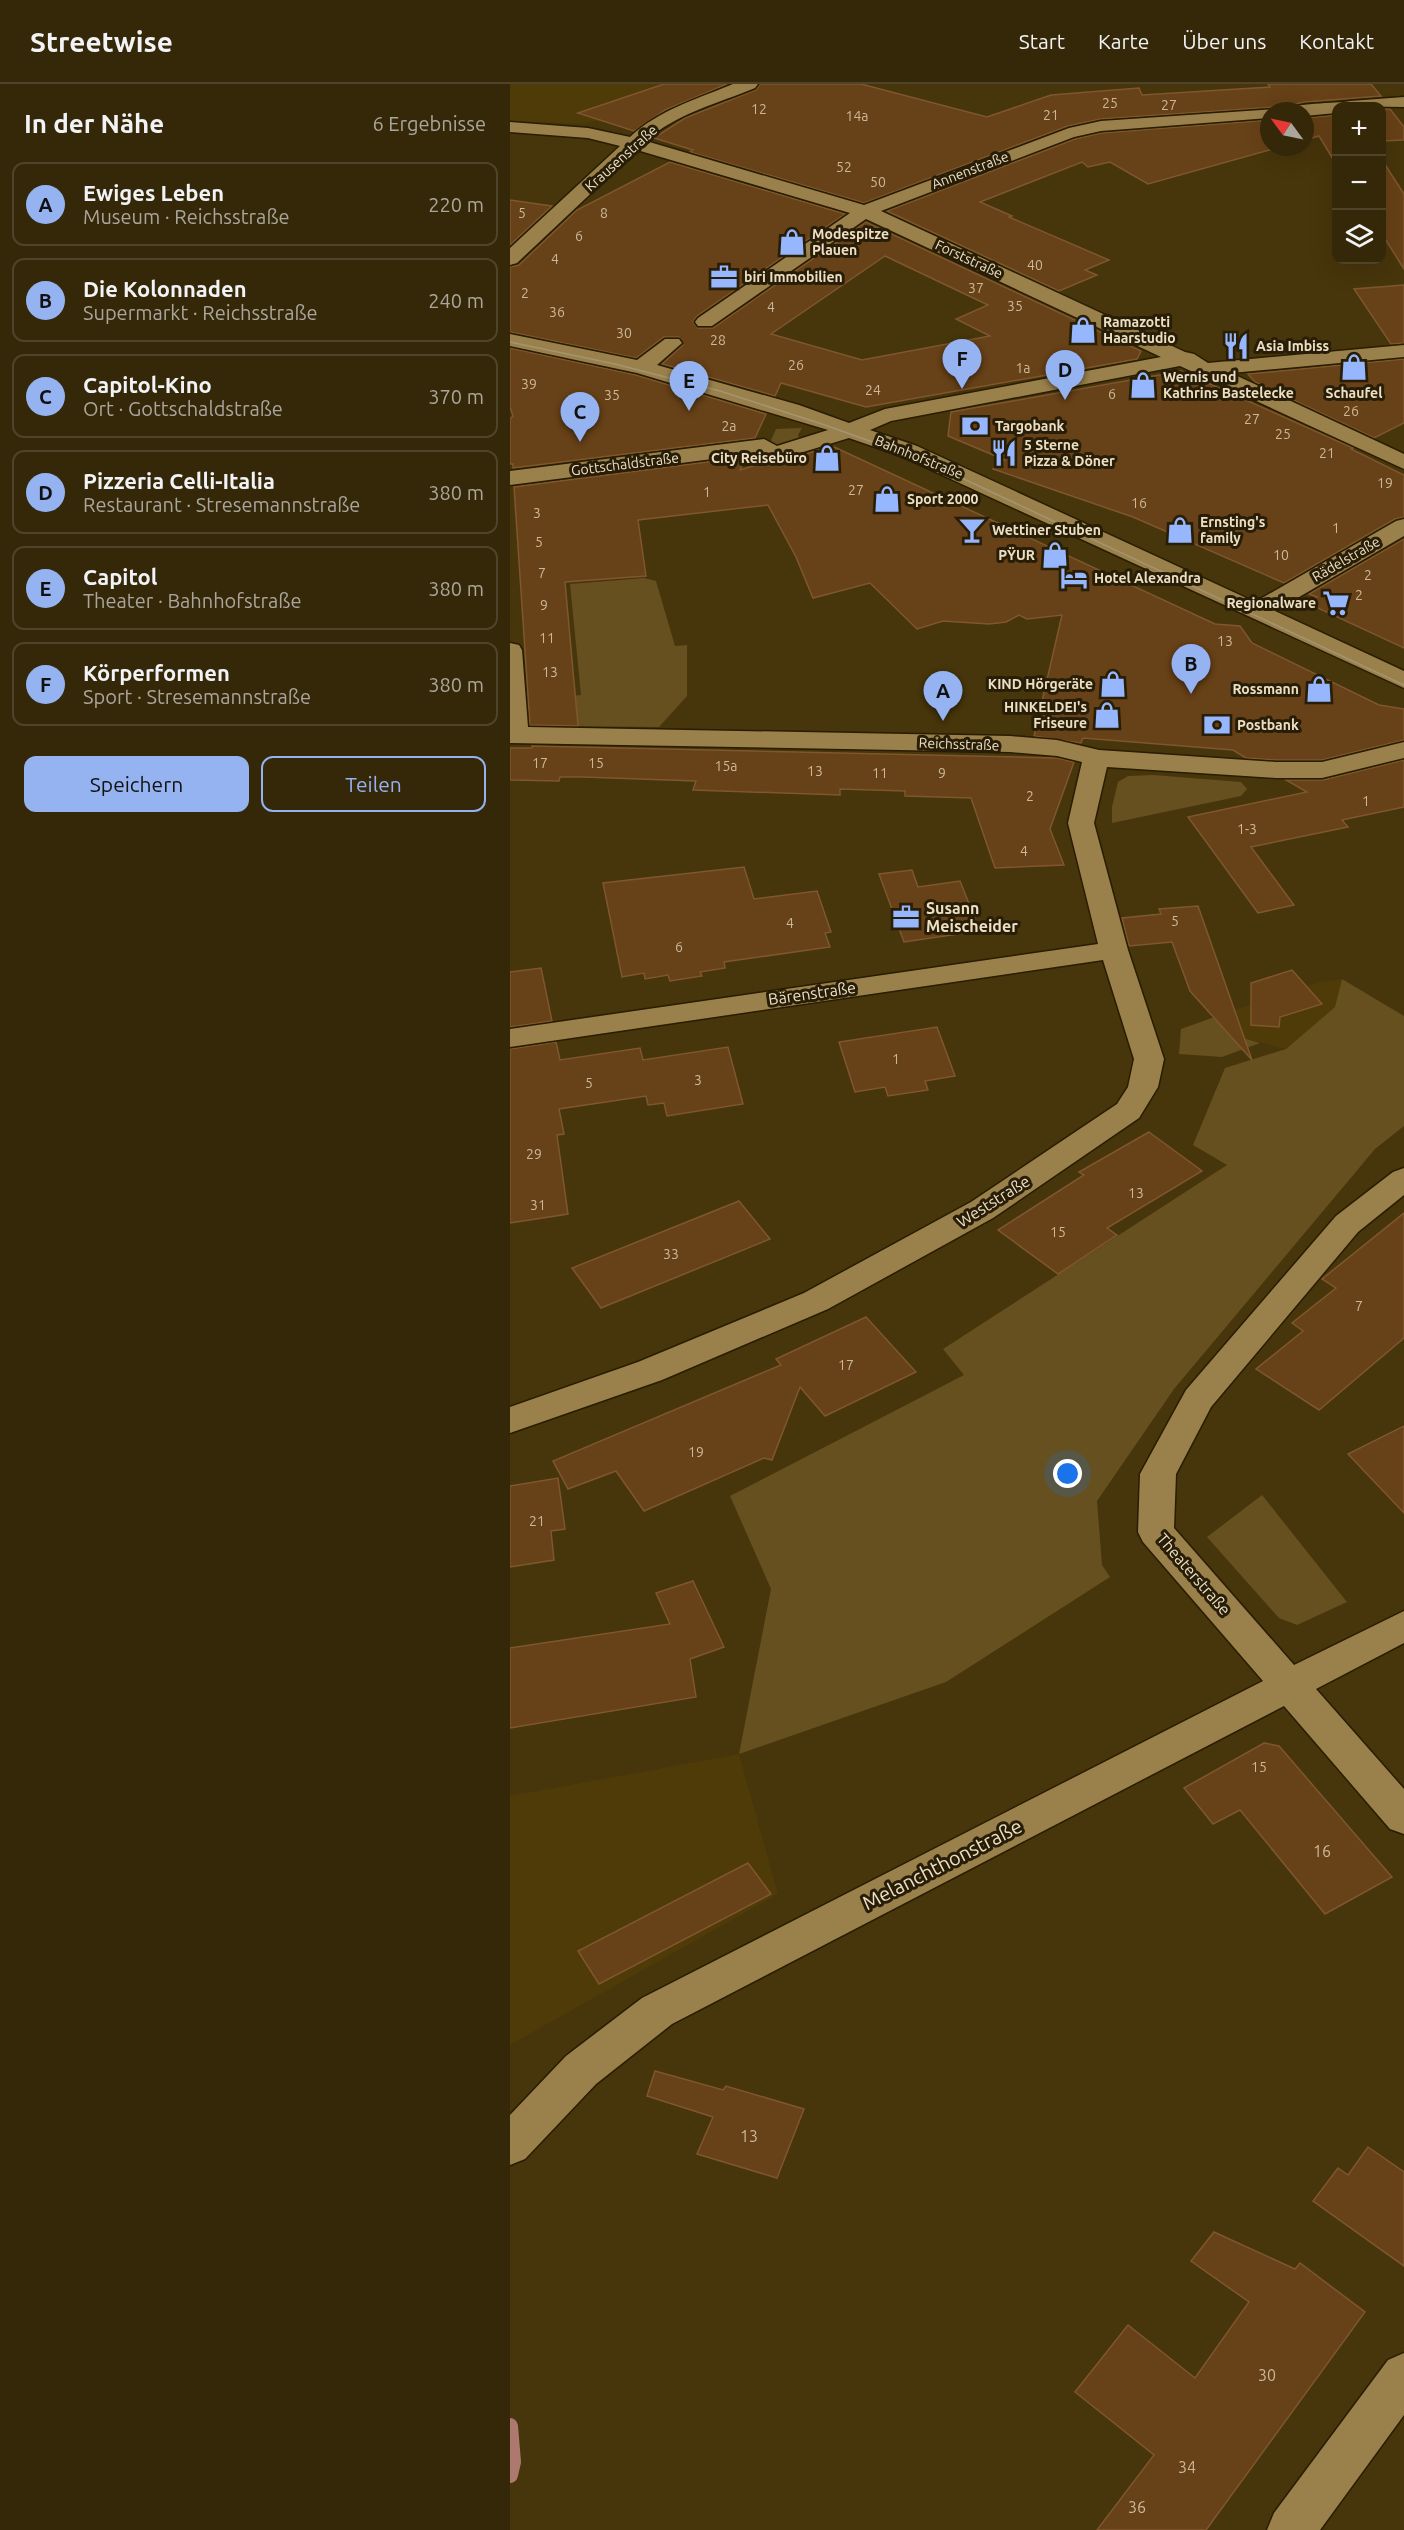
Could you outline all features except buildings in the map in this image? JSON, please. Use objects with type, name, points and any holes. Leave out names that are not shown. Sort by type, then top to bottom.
[{"type":"street","name":"Krausenstraße","points":[[510,259],[650,129],[677,113],[749,84]]},
{"type":"street","points":[[1386,102],[1404,100],[1394,84]]},
{"type":"street","points":[[1314,110],[1332,108]]},
{"type":"street","name":"Annenstraße","points":[[705,322],[865,211],[1069,132],[1101,126],[1260,114]]},
{"type":"street","name":"Forststraße","points":[[510,127],[588,133],[635,144],[865,211],[1187,358],[1404,462]]},
{"type":"street","name":"Bahnhofstraße","points":[[510,340],[641,367],[850,430],[929,458],[1404,680]]},
{"type":"street","points":[[641,367],[672,344]]},
{"type":"street","points":[[1207,369],[1404,351]]},
{"type":"street","points":[[850,430],[885,416],[1187,358]]},
{"type":"street","name":"Gottschaldstraße","points":[[510,478],[740,451],[764,446],[774,454],[850,430]]},
{"type":"street","name":"Rädelstraße","points":[[1257,611],[1404,526]]},
{"type":"street","points":[[510,650],[513,735]]},
{"type":"street","name":"Reichsstraße","points":[[513,735],[684,736],[1006,745],[1077,750],[1096,758],[1310,770],[1347,766],[1404,750]]},
{"type":"street","name":"Weststraße","points":[[510,1420],[650,1371],[816,1301],[982,1210],[1128,1111],[1143,1087],[1149,1059],[1114,950],[1082,823],[1096,758]]},
{"type":"street","name":"Bärenstraße","points":[[510,1038],[1114,950]]},
{"type":"street","name":"Theaterstraße","points":[[1404,1179],[1347,1224],[1198,1399],[1158,1474],[1156,1532],[1404,1817]]},
{"type":"street","name":"Melanchthonstraße","points":[[510,2145],[581,2070],[657,2011],[1404,1626]]},
{"type":"street","points":[[1291,2530],[1404,2376]]},
{"type":"shaded area","points":[[510,84],[726,84],[614,122],[594,121],[586,124],[510,121]]},
{"type":"shaded area","points":[[802,428],[798,435],[801,443],[774,449],[771,440],[776,429]]},
{"type":"shaded area","points":[[644,578],[656,581],[675,646],[687,645],[687,696],[659,727],[547,726],[532,720],[525,700],[581,695],[570,584]]},
{"type":"shaded area","points":[[1153,775],[1241,782],[1247,789],[1241,796],[1112,823],[1112,807],[1118,782],[1128,776]]},
{"type":"shaded area","points":[[1342,979],[1335,1007],[1286,1049],[1239,1037],[1234,1010],[1320,982]]},
{"type":"shaded area","points":[[1342,979],[1404,1016],[1404,1126],[1375,1149],[1174,1389],[1097,1501],[1102,1565],[1110,1577],[946,1682],[739,1754],[771,1589],[730,1496],[964,1375],[943,1349],[1227,1165],[1193,1145],[1225,1068],[1286,1049],[1335,1007]]},
{"type":"shaded area","points":[[1234,1010],[1239,1037],[1260,1043],[1222,1057],[1179,1054],[1181,1029]]},
{"type":"shaded area","points":[[1262,1495],[1347,1602],[1297,1625],[1279,1618],[1207,1537]]},
{"type":"shaded area","points":[[739,1754],[778,1894],[510,2045],[510,1796]]},
{"type":"waterway","points":[[510,2426],[513,2462],[510,2475]]},
{"type":"tram line","points":[[510,342],[615,364],[720,391],[923,460],[1404,685]]},
{"type":"place","name":"Modespitze Plauen","points":[[792,242]]},
{"type":"place","name":"biri Immobilien","points":[[724,277]]},
{"type":"place","name":"Ramazotti Haarstudio","points":[[1083,330]]},
{"type":"place","name":"Asia Imbiss","points":[[1236,346]]},
{"type":"place","name":"Schaufel","points":[[1354,367]]},
{"type":"place","name":"Wernis und Kathrins Bastelecke","points":[[1143,385]]},
{"type":"place","name":"Körperformen","points":[[962,389]]},
{"type":"place","name":"Pizzeria Celli-Italia","points":[[1065,400]]},
{"type":"place","name":"Capitol","points":[[689,411]]},
{"type":"place","name":"Targobank","points":[[975,426]]},
{"type":"place","name":"Capitol-Kino","points":[[580,442]]},
{"type":"place","name":"5 Sterne Pizza & Döner","points":[[1004,453]]},
{"type":"place","name":"City Reisebüro","points":[[827,458]]},
{"type":"place","name":"Sport 2000","points":[[887,499]]},
{"type":"place","name":"Wettiner Stuben","points":[[972,530]]},
{"type":"place","name":"Ernsting's family","points":[[1180,530]]},
{"type":"place","name":"PŸUR","points":[[1055,555]]},
{"type":"place","name":"Hotel Alexandra","points":[[1074,578]]},
{"type":"place","name":"Regionalware","points":[[1336,603]]},
{"type":"place","name":"KIND Hörgeräte","points":[[1113,684]]},
{"type":"place","name":"Rossmann","points":[[1319,689]]},
{"type":"place","name":"Die Kolonnaden","points":[[1191,694]]},
{"type":"place","name":"HINKELDEI's Friseure","points":[[1107,715]]},
{"type":"place","name":"Ewiges Leben","points":[[943,721]]},
{"type":"place","name":"Postbank","points":[[1217,725]]},
{"type":"place","name":"Susann Meischeider","points":[[906,917]]}]
